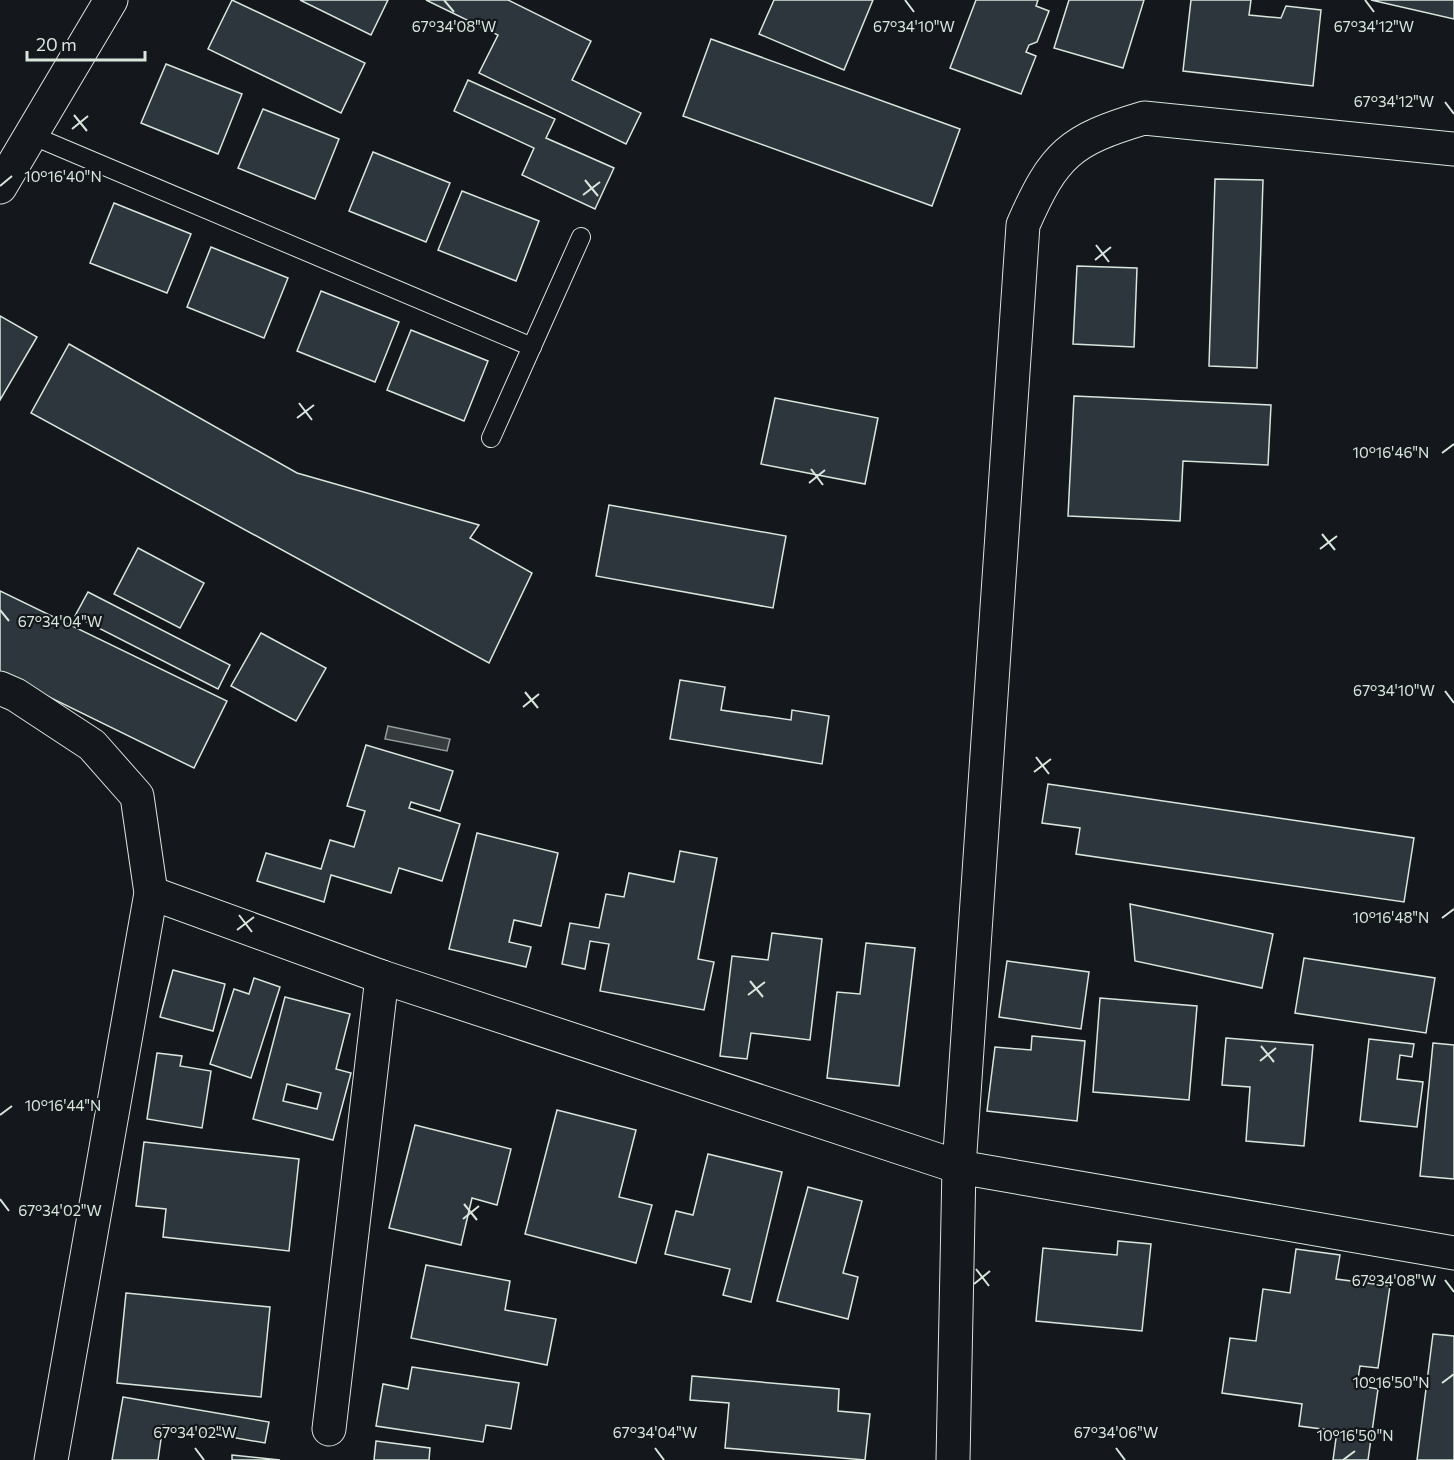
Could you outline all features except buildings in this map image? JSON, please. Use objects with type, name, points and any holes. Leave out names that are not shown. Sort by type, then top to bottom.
[{"type":"street","points":[[0,187],[111,0]]},
{"type":"street","points":[[952,1460],[959,1167],[1023,225],[1040,186],[1064,154],[1104,130],[1144,118],[1454,149]]},
{"type":"street","points":[[0,688],[16,695],[92,745],[137,795],[151,893],[51,1460]]},
{"type":"street","points":[[151,893],[382,977],[959,1167],[1454,1253]]},
{"type":"street","points":[[329,1429],[382,977]]},
{"type":"lane","points":[[31,135],[532,347]]},
{"type":"lane","points":[[491,438],[581,237]]},
{"type":"shaded area","points":[[388,726],[450,739],[447,751],[385,739]]}]
